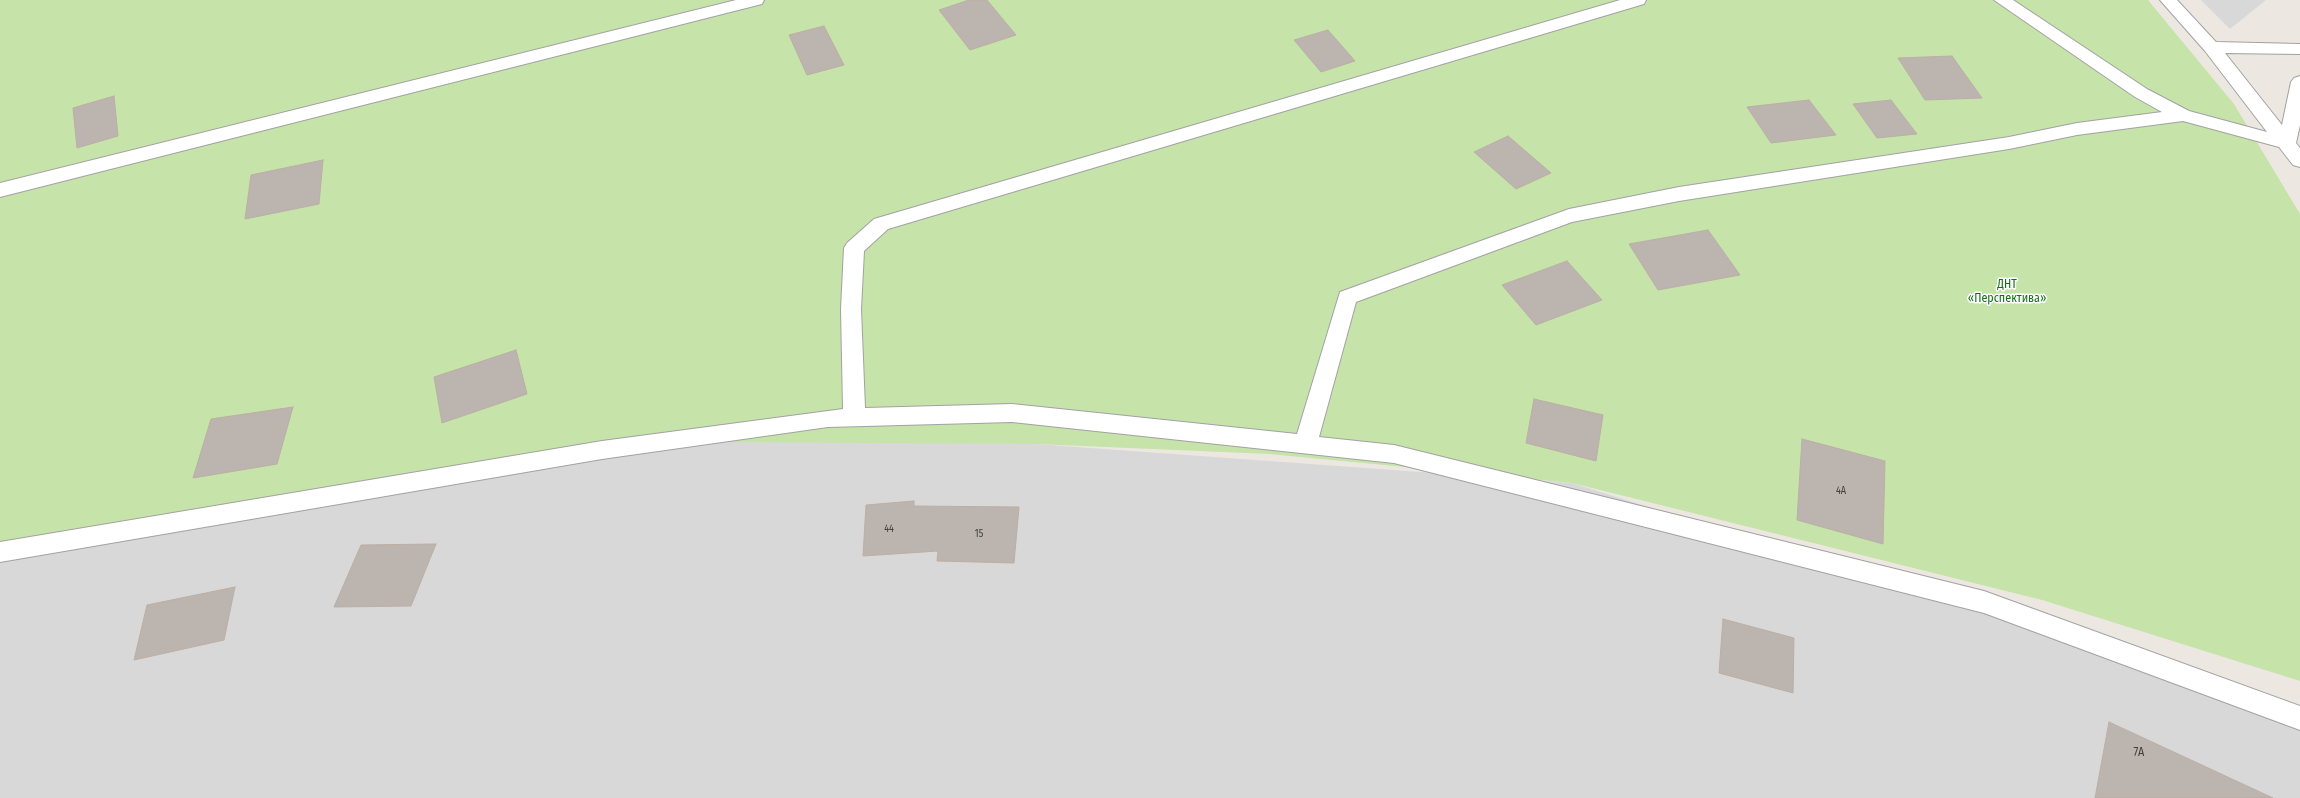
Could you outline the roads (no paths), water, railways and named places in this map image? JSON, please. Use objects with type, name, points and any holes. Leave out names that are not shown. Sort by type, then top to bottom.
[{"type":"street","points":[[0,190],[756,0]]},
{"type":"street","points":[[854,417],[851,309],[854,248],[881,224],[1638,0]]},
{"type":"street","points":[[2002,0],[2141,93],[2183,114],[2287,143]]},
{"type":"street","points":[[2152,0],[2188,24]]},
{"type":"street","points":[[2168,0],[2210,47],[2300,161]]},
{"type":"street","points":[[2210,47],[2300,49]]},
{"type":"street","points":[[2287,143],[2300,82]]},
{"type":"street","points":[[1305,445],[1347,297],[1569,216],[1679,194],[2009,143],[2077,129],[2183,114]]},
{"type":"street","points":[[0,552],[602,450],[828,418],[1012,413],[1394,454],[1984,602],[2300,718]]},
{"type":"park label","name":"ДНТ «Перспектива»","points":[[2007,292]]}]
